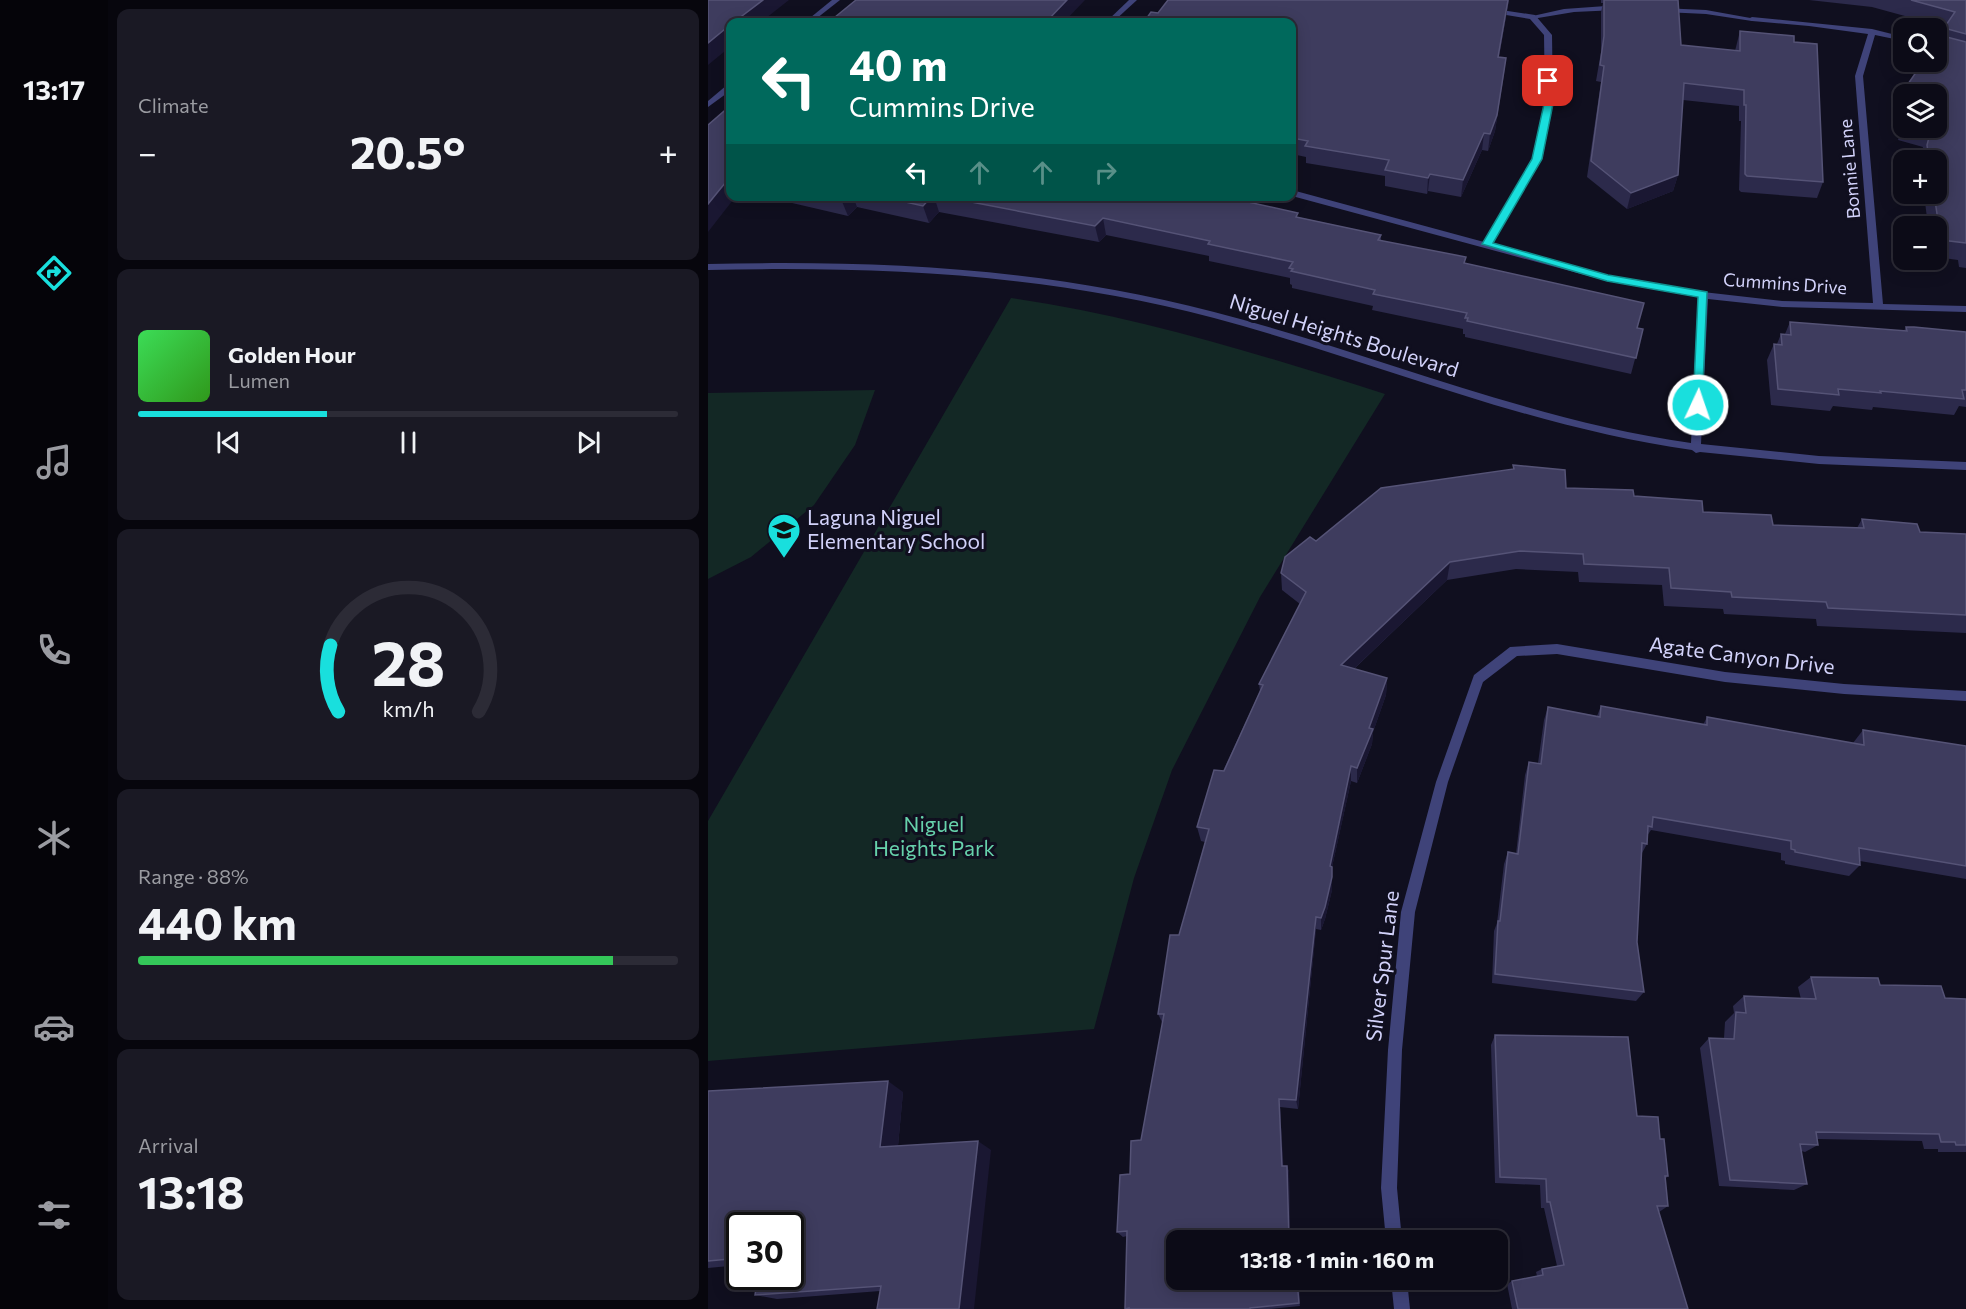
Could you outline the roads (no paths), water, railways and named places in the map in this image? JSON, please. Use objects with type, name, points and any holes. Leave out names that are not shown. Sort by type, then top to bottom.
[{"type":"street","points":[[813,18],[836,0]]},
{"type":"street","points":[[1113,18],[1133,0]]},
{"type":"street","points":[[1476,10],[1500,10],[1532,17],[1563,9],[1584,7],[1629,9]]},
{"type":"street","points":[[1651,10],[1706,12],[1752,19],[1808,22],[1893,36]]},
{"type":"street","points":[[1487,244],[1537,159],[1549,104],[1548,35],[1532,17]]},
{"type":"street","name":"Bonnie Lane","points":[[1872,31],[1859,76],[1878,306]]},
{"type":"street","points":[[708,105],[726,90]]},
{"type":"street","name":"Cummins Drive","points":[[1296,194],[1607,278],[1703,295],[1782,304],[1966,309]]},
{"type":"street","name":"Niguel Heights Boulevard","points":[[708,267],[815,264],[945,269],[1094,288],[1215,316],[1577,424],[1696,449],[1829,462],[1966,466]]},
{"type":"street","points":[[1696,449],[1703,295]]},
{"type":"street","name":"Agate Canyon Drive","points":[[1514,651],[1557,649],[1725,677],[1844,689],[1966,696]]},
{"type":"street","name":"Silver Spur Lane","points":[[1393,1230],[1389,1176],[1395,1050],[1408,912],[1442,782],[1478,679],[1514,651]]},
{"type":"street","points":[[1400,1290],[1402,1309]]},
{"type":"place","name":"Laguna Niguel Elementary School","points":[[784,559]]},
{"type":"park label","name":"Niguel Heights Park","points":[[934,837]]}]
